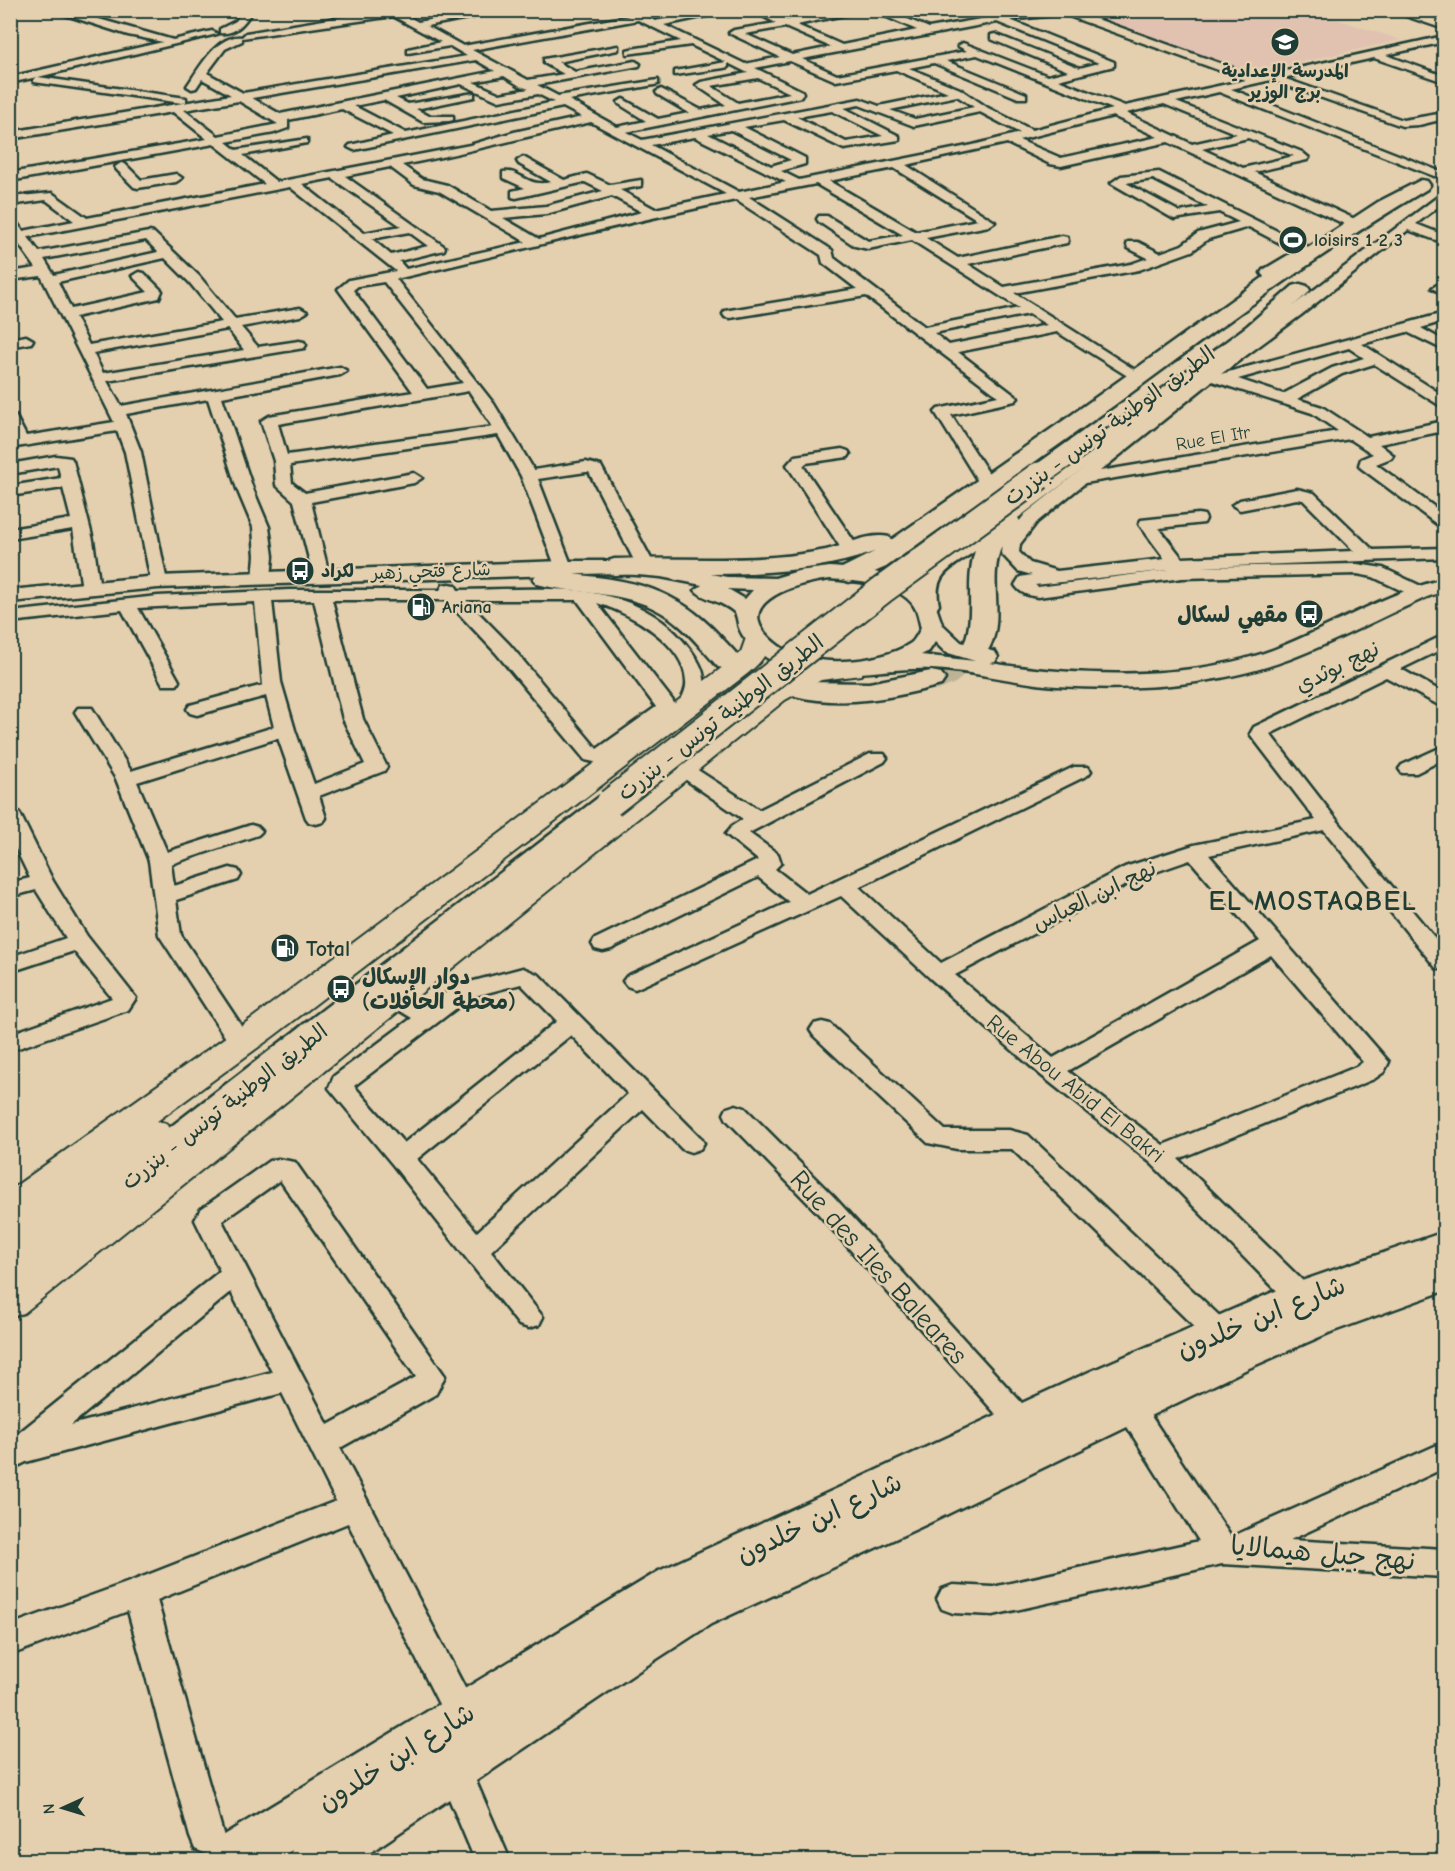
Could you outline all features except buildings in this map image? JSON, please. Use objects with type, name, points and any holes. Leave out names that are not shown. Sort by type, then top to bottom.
[{"type":"highway","points":[[615,567],[776,562],[851,563],[979,488],[1139,377],[1222,314],[1273,279],[1354,224],[1437,177]]},
{"type":"highway","name":"الطريق الوطنية تونس - بنزرت","points":[[1082,436],[1300,290],[1437,177]]},
{"type":"highway","name":"الطريق الوطنية تونس - بنزرت","points":[[10,1242],[882,590],[1082,436],[1437,177]]},
{"type":"highway","points":[[929,616],[923,587],[925,579],[936,568],[1254,330],[1300,290]]},
{"type":"highway","points":[[977,646],[984,630],[981,582],[990,543],[1022,510],[1024,501]]},
{"type":"highway","points":[[554,573],[663,603],[679,612],[728,661]]},
{"type":"highway","points":[[805,690],[834,693],[868,692],[905,687],[931,679]]},
{"type":"highway","name":"الطريق الوطنية تونس - بنزرت","points":[[10,1272],[259,1079],[602,800]]},
{"type":"highway","points":[[10,1286],[259,1079]]},
{"type":"highway","points":[[10,1228],[153,1133]]},
{"type":"highway","name":"شارع ابن خلدون","points":[[315,1860],[454,1770],[629,1650],[695,1609],[1116,1395],[1219,1333],[1301,1297],[1444,1247]]},
{"type":"highway","name":"شارع ابن خلدون","points":[[218,1849],[462,1715],[675,1586],[1021,1422],[1116,1395],[1234,1356],[1317,1321],[1444,1275]]},
{"type":"main road","points":[[10,1209],[241,1043],[752,656],[757,648],[752,627]]},
{"type":"main road","points":[[10,1302],[776,694],[809,673],[863,668]]},
{"type":"street","points":[[55,10],[132,33],[176,41]]},
{"type":"street","points":[[242,32],[248,10]]},
{"type":"street","points":[[416,25],[504,10]]},
{"type":"street","points":[[688,10],[699,16]]},
{"type":"street","points":[[653,24],[730,10]]},
{"type":"street","points":[[756,10],[881,70]]},
{"type":"street","points":[[862,10],[729,34],[790,58],[832,78],[932,61],[1028,30]]},
{"type":"street","points":[[876,10],[959,44],[1023,48],[1080,72]]},
{"type":"street","points":[[1393,10],[1444,24]]},
{"type":"street","points":[[1407,10],[1444,24]]},
{"type":"street","points":[[943,37],[1059,11],[1074,13],[1260,81]]},
{"type":"street","points":[[10,80],[176,41],[218,38],[242,32],[273,32],[393,13],[416,12]]},
{"type":"street","points":[[393,13],[643,143],[740,197],[864,244],[915,237],[989,222],[896,164]]},
{"type":"street","points":[[261,106],[422,76],[594,29],[634,13],[799,93],[617,130]]},
{"type":"street","points":[[833,14],[851,26]]},
{"type":"street","points":[[679,73],[790,58],[1002,15],[1017,20],[1028,30],[1110,64],[1048,79]]},
{"type":"street","points":[[577,17],[594,29]]},
{"type":"street","points":[[679,19],[697,28]]},
{"type":"street","points":[[412,51],[594,29]]},
{"type":"street","points":[[644,34],[667,30]]},
{"type":"street","points":[[862,31],[932,61],[1034,94]]},
{"type":"street","points":[[218,38],[242,32]]},
{"type":"street","points":[[440,37],[463,33]]},
{"type":"street","points":[[179,104],[201,74],[218,38]]},
{"type":"street","points":[[574,75],[548,61],[612,44],[621,38]]},
{"type":"street","points":[[631,52],[706,38]]},
{"type":"street","points":[[423,395],[345,288],[354,283],[537,243],[653,213],[974,148],[1120,111],[1444,39]]},
{"type":"street","points":[[984,44],[1023,48]]},
{"type":"street","points":[[984,44],[1048,79],[1120,111],[1134,122],[1354,224]]},
{"type":"street","points":[[692,57],[715,53]]},
{"type":"street","points":[[1374,54],[1444,79]]},
{"type":"street","points":[[10,136],[179,104],[244,97],[480,59]]},
{"type":"street","points":[[486,91],[635,64]]},
{"type":"street","points":[[897,67],[989,104],[999,117],[1030,133]]},
{"type":"street","points":[[10,72],[24,78],[179,104],[232,154],[276,187]]},
{"type":"street","points":[[10,177],[279,128],[285,123],[261,106],[201,74]]},
{"type":"street","points":[[407,108],[510,74]]},
{"type":"street","points":[[736,106],[700,85],[760,74]]},
{"type":"street","points":[[422,76],[440,85]]},
{"type":"street","points":[[906,82],[924,78]]},
{"type":"street","points":[[1274,78],[1402,123],[1419,122],[1444,116]]},
{"type":"street","points":[[385,96],[427,120],[433,121],[654,82]]},
{"type":"street","points":[[279,118],[440,85],[468,87],[486,91],[501,98],[541,90]]},
{"type":"street","points":[[643,143],[861,102],[915,123],[1068,87]]},
{"type":"street","points":[[1221,89],[1437,177]]},
{"type":"street","points":[[661,92],[700,114]]},
{"type":"street","points":[[879,109],[957,93]]},
{"type":"street","points":[[354,147],[560,100]]},
{"type":"street","points":[[1165,101],[1251,134],[1303,158],[1239,172]]},
{"type":"street","points":[[623,102],[656,122]]},
{"type":"street","points":[[343,105],[405,137]]},
{"type":"street","points":[[786,116],[840,145],[849,147],[895,138],[833,107]]},
{"type":"street","points":[[448,127],[459,134],[467,134],[579,110]]},
{"type":"street","points":[[999,117],[1020,113]]},
{"type":"street","points":[[121,167],[138,184],[189,189],[276,187],[472,148],[514,135],[594,118]]},
{"type":"street","points":[[1113,127],[1134,122]]},
{"type":"street","points":[[819,134],[868,124]]},
{"type":"street","points":[[732,126],[801,161],[770,170]]},
{"type":"street","points":[[697,133],[798,184]]},
{"type":"street","points":[[1190,148],[1251,134]]},
{"type":"street","points":[[1008,139],[1061,162],[1169,138]]},
{"type":"street","points":[[1025,147],[1058,139]]},
{"type":"street","points":[[232,154],[303,141]]},
{"type":"street","points":[[160,157],[189,189]]},
{"type":"street","points":[[523,161],[561,183]]},
{"type":"street","points":[[261,176],[331,162]]},
{"type":"street","points":[[393,164],[418,182],[443,188],[537,243]]},
{"type":"street","points":[[1222,208],[1178,216],[1117,183],[1121,180],[1154,174],[1222,208],[1304,251],[1268,273],[1273,279]]},
{"type":"street","points":[[507,175],[536,189]]},
{"type":"street","points":[[338,176],[439,248],[389,259]]},
{"type":"street","points":[[516,194],[587,178],[653,213]]},
{"type":"street","points":[[819,180],[871,209],[1139,377]]},
{"type":"street","points":[[489,216],[546,210],[637,183]]},
{"type":"street","points":[[294,184],[405,273]]},
{"type":"street","points":[[14,232],[84,222],[189,189]]},
{"type":"street","points":[[10,201],[48,195],[84,222]]},
{"type":"street","points":[[1057,576],[1024,567],[1010,552],[1011,544],[1031,518],[1077,480],[1216,377],[1444,196]]},
{"type":"street","points":[[805,222],[871,209]]},
{"type":"street","points":[[805,222],[827,253],[828,260],[1010,398],[943,411],[979,488]]},
{"type":"street","points":[[1003,291],[1130,268],[1187,248],[1201,237],[1251,223]]},
{"type":"street","points":[[1406,225],[1442,236]]},
{"type":"street","points":[[362,237],[412,228]]},
{"type":"street","points":[[14,232],[36,257],[47,275],[120,418],[140,480],[158,582]]},
{"type":"street","points":[[36,257],[145,236],[151,237],[194,279],[254,352]]},
{"type":"street","points":[[957,262],[1062,240]]},
{"type":"street","points":[[1133,245],[1161,259]]},
{"type":"street","points":[[10,276],[47,275],[167,254]]},
{"type":"street","points":[[68,314],[154,295],[155,291],[139,276]]},
{"type":"street","points":[[387,277],[472,386],[503,430],[529,476],[554,573]]},
{"type":"street","points":[[1444,286],[1439,288],[1444,291]]},
{"type":"street","points":[[730,314],[869,291]]},
{"type":"street","points":[[924,331],[1032,309]]},
{"type":"street","points":[[85,350],[300,312]]},
{"type":"street","points":[[1216,377],[1352,344],[1444,317]]},
{"type":"street","points":[[947,350],[1060,327]]},
{"type":"street","points":[[1410,328],[1444,346]]},
{"type":"street","points":[[10,343],[26,340]]},
{"type":"street","points":[[1352,344],[1444,402]]},
{"type":"street","points":[[98,378],[299,345]]},
{"type":"street","points":[[1285,399],[1337,371],[1377,359]]},
{"type":"street","points":[[10,418],[16,442],[120,418],[213,393],[340,371]]},
{"type":"street","points":[[1216,377],[1317,410],[1361,437],[1385,455],[1367,462],[1368,465],[1444,520]]},
{"type":"street","points":[[306,794],[377,767],[353,719],[302,499],[284,485],[282,461],[268,422],[472,386]]},
{"type":"street","points":[[213,393],[245,489],[261,527],[264,556],[263,587],[274,688],[285,730],[316,818]]},
{"type":"street","name":"Rue El Itr","points":[[1077,480],[1444,426]]},
{"type":"street","points":[[282,461],[503,430]]},
{"type":"street","points":[[843,454],[801,459],[795,465],[851,563],[875,578],[898,585],[916,596],[953,647],[988,657],[1071,667],[1143,667],[1205,660],[1244,651],[1422,586]]},
{"type":"street","points":[[10,469],[65,461],[78,523],[84,540],[91,589]]},
{"type":"street","points":[[529,476],[586,467],[595,469],[646,566]]},
{"type":"street","points":[[302,499],[414,478]]},
{"type":"street","points":[[10,491],[69,482]]},
{"type":"street","points":[[1240,505],[1297,494],[1308,496],[1376,556],[1422,586]]},
{"type":"street","points":[[1176,562],[1147,524],[1198,519]]},
{"type":"street","points":[[10,534],[78,523]]},
{"type":"street","points":[[1422,586],[1377,572],[1357,569],[1182,573],[1038,592],[1024,585],[1026,581],[1057,576],[1176,562],[1444,553]]},
{"type":"street","points":[[752,627],[753,603],[763,593],[778,584],[851,563]]},
{"type":"street","name":"شارع فتحي زهير","points":[[10,606],[160,591],[449,588],[615,567],[661,571],[727,583],[778,584]]},
{"type":"street","points":[[863,668],[913,662],[939,663],[1075,680],[1180,676],[1227,669],[1282,654],[1422,586],[1444,572]]},
{"type":"street","name":"شارع فتحي زهير","points":[[10,596],[158,582],[263,587],[554,573],[688,586],[727,596],[738,602],[752,627],[772,652],[795,662],[822,668],[863,668]]},
{"type":"street","points":[[321,585],[449,588],[604,598],[641,614],[660,627],[692,665],[697,682],[689,703]]},
{"type":"street","points":[[10,617],[263,587]]},
{"type":"street","points":[[449,588],[594,757],[603,756],[666,709],[664,701],[582,595]]},
{"type":"street","points":[[127,604],[170,681]]},
{"type":"street","points":[[603,625],[641,614]]},
{"type":"street","points":[[863,668],[897,661],[915,651],[927,640],[929,616]]},
{"type":"street","name":"نهج بوثدي","points":[[1329,823],[1263,740],[1261,731],[1444,641]]},
{"type":"street","points":[[1386,669],[1444,700]]},
{"type":"street","points":[[197,709],[274,688]]},
{"type":"street","points":[[85,712],[126,779],[160,861],[170,935],[241,1043]]},
{"type":"street","points":[[126,779],[285,730]]},
{"type":"street","points":[[1409,769],[1444,752]]},
{"type":"street","points":[[603,944],[770,863],[770,859],[737,834],[739,830],[877,758]]},
{"type":"street","points":[[683,769],[758,819]]},
{"type":"street","points":[[635,981],[806,904],[1080,771]]},
{"type":"street","points":[[10,814],[42,881],[79,941],[124,998],[123,1001],[10,1043]]},
{"type":"street","points":[[1329,823],[1444,963]]},
{"type":"street","name":"نهج ابن العباس","points":[[939,974],[1132,872],[1194,852],[1329,823]]},
{"type":"street","points":[[160,861],[251,831]]},
{"type":"street","points":[[1160,1156],[1365,1073],[1377,1062],[1194,852]]},
{"type":"street","points":[[760,868],[806,904]]},
{"type":"street","points":[[164,897],[230,874]]},
{"type":"street","points":[[10,890],[42,881]]},
{"type":"street","name":"Rue Abou Abid El Bakri","points":[[844,886],[939,974],[1051,1070],[1160,1156],[1301,1297]]},
{"type":"street","points":[[10,965],[79,941]]},
{"type":"street","points":[[1051,1070],[1274,943]]},
{"type":"street","points":[[529,1317],[402,1158],[341,1088],[341,1085],[463,991],[523,976],[531,980],[691,1143]]},
{"type":"street","points":[[395,997],[429,1017]]},
{"type":"street","points":[[402,1158],[571,1022]]},
{"type":"street","points":[[822,1030],[937,1137],[956,1140],[1009,1138],[1019,1141],[1219,1333]]},
{"type":"street","points":[[476,1249],[642,1095]]},
{"type":"street","name":"Rue des Iles Baleares","points":[[736,1114],[825,1204],[1021,1422]]},
{"type":"street","points":[[323,1443],[426,1386],[430,1376],[286,1169],[278,1168],[208,1218],[462,1715]]},
{"type":"street","points":[[14,1455],[236,1273]]},
{"type":"street","points":[[14,1455],[290,1379]]},
{"type":"street","name":"نهج جبل هيمالايا","points":[[1116,1395],[1229,1550],[1444,1563]]},
{"type":"street","points":[[953,1599],[993,1601],[1229,1550],[1444,1454]]},
{"type":"street","points":[[10,1640],[139,1593],[355,1507]]},
{"type":"street","points":[[139,1593],[218,1849]]},
{"type":"street","points":[[454,1770],[493,1860]]},
{"type":"shaded area","name":"المدرسة الإعدادية برج الوزير","points":[[1074,11],[1312,11],[1401,40],[1247,74]]},
{"type":"tunnel","points":[[931,679],[949,671],[977,646]]},
{"type":"place","name":"المدرسة الإعدادية برج الوزير","points":[[1285,42]]},
{"type":"place","name":"loisirs 1 2 3","points":[[1293,240]]},
{"type":"place","name":"لكراد","points":[[300,571]]},
{"type":"place","name":"Ariana","points":[[421,607]]},
{"type":"place","name":"مقهي لسكال","points":[[1309,614]]},
{"type":"place","name":"Total","points":[[285,948]]},
{"type":"place","name":"دوار الإسكال (محطة الحافلات)","points":[[341,989]]},
{"type":"district","name":"EL MOSTAQBEL","points":[[1313,900]]}]
